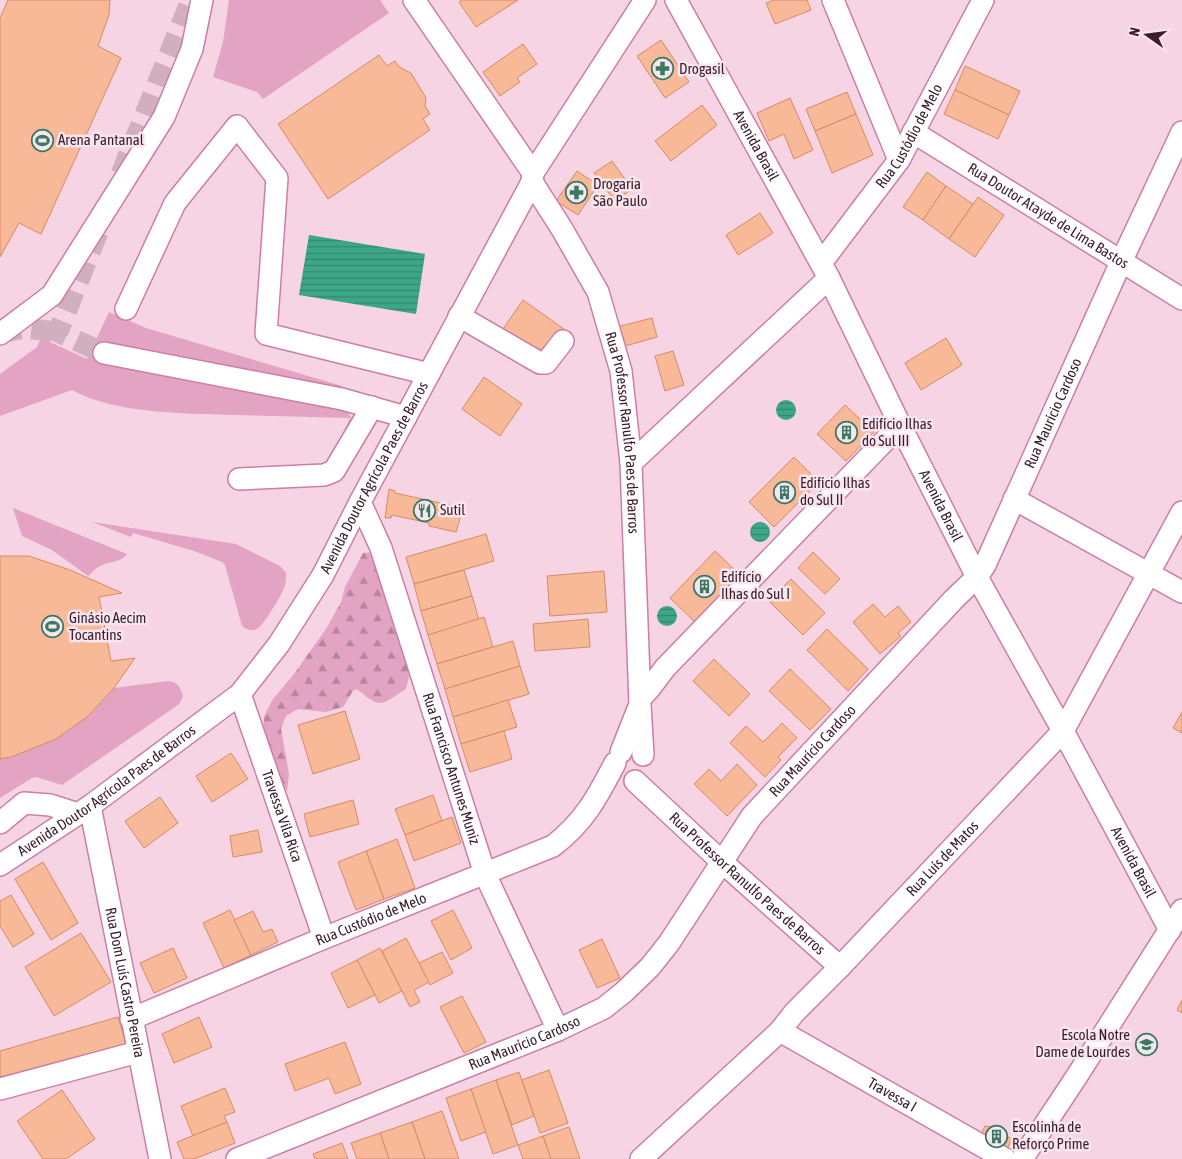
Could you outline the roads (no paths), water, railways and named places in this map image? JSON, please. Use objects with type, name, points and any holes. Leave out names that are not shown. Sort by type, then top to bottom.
[{"type":"street","points":[[0,334],[52,295],[164,116],[192,50],[202,0]]},
{"type":"street","name":"Rua Professor Ranulfo Paes de Barros","points":[[414,0],[532,178],[598,292],[621,371],[630,463],[640,702],[631,766],[655,800],[840,967]]},
{"type":"street","name":"Avenida Doutor Agrícola Paes de Barros","points":[[0,865],[84,810],[240,694],[279,644],[318,582],[532,178],[645,0]]},
{"type":"street","name":"Avenida Brasil","points":[[676,0],[825,270],[977,578],[1063,731],[1170,930]]},
{"type":"street","points":[[833,0],[899,160]]},
{"type":"street","name":"Rua Custódio de Melo","points":[[630,463],[825,270],[899,160],[983,0]]},
{"type":"street","points":[[126,309],[175,203],[237,126],[277,178],[266,334],[429,374]]},
{"type":"street","name":"Rua Doutor Atayde de Lima Bastos","points":[[913,132],[1182,299]]},
{"type":"street","name":"Rua Maurício Cardoso","points":[[237,1159],[558,1030],[604,1008],[650,968],[669,943],[752,816],[948,606],[977,578],[1182,132]]},
{"type":"street","points":[[459,316],[540,363],[546,363],[563,342]]},
{"type":"street","points":[[104,353],[342,399],[406,416]]},
{"type":"street","points":[[239,479],[324,475],[334,471],[372,407]]},
{"type":"street","points":[[640,702],[665,668],[900,425]]},
{"type":"street","points":[[1014,499],[1182,592]]},
{"type":"street","name":"Rua Francisco Antunes Muniz","points":[[360,502],[381,548],[485,874],[558,1030]]},
{"type":"street","name":"Rua Luís de Matos","points":[[641,1159],[780,1031],[794,1013],[840,967],[1063,731],[1182,512]]},
{"type":"street","points":[[638,672],[665,668]]},
{"type":"street","name":"Travessa Vila Rica","points":[[240,694],[324,938]]},
{"type":"street","name":"Rua Custódio de Melo","points":[[131,1019],[324,938],[553,846],[569,833],[597,799],[631,766]]},
{"type":"street","points":[[0,823],[24,803],[84,810]]},
{"type":"street","name":"Rua Dom Luís Castro Pereira","points":[[84,810],[160,1159]]},
{"type":"street","points":[[1022,1159],[1182,910]]},
{"type":"street","name":"Travessa I","points":[[780,1031],[1004,1159]]},
{"type":"street","points":[[0,1090],[138,1052]]},
{"type":"tunnel","points":[[121,174],[191,0]]},
{"type":"tunnel","points":[[98,232],[58,332],[104,353]]},
{"type":"tunnel","points":[[0,333],[24,328],[58,332]]},
{"type":"place","name":"Drogasil","points":[[663,69]]},
{"type":"place","name":"Arena Pantanal","points":[[42,140]]},
{"type":"place","name":"Drogaria São Paulo","points":[[577,193]]},
{"type":"place","name":"Edifício Ilhas do Sul III","points":[[846,433]]},
{"type":"place","name":"Edifício Ilhas do Sul II","points":[[784,492]]},
{"type":"place","name":"Sutil","points":[[424,510]]},
{"type":"place","name":"Edifício Ilhas do Sul I","points":[[705,586]]},
{"type":"place","name":"Ginásio Aecim Tocantins","points":[[53,627]]},
{"type":"place","name":"Escola Notre Dame de Lourdes","points":[[1146,1044]]},
{"type":"place","name":"Escolinha de Reforço Prime","points":[[996,1136]]}]
